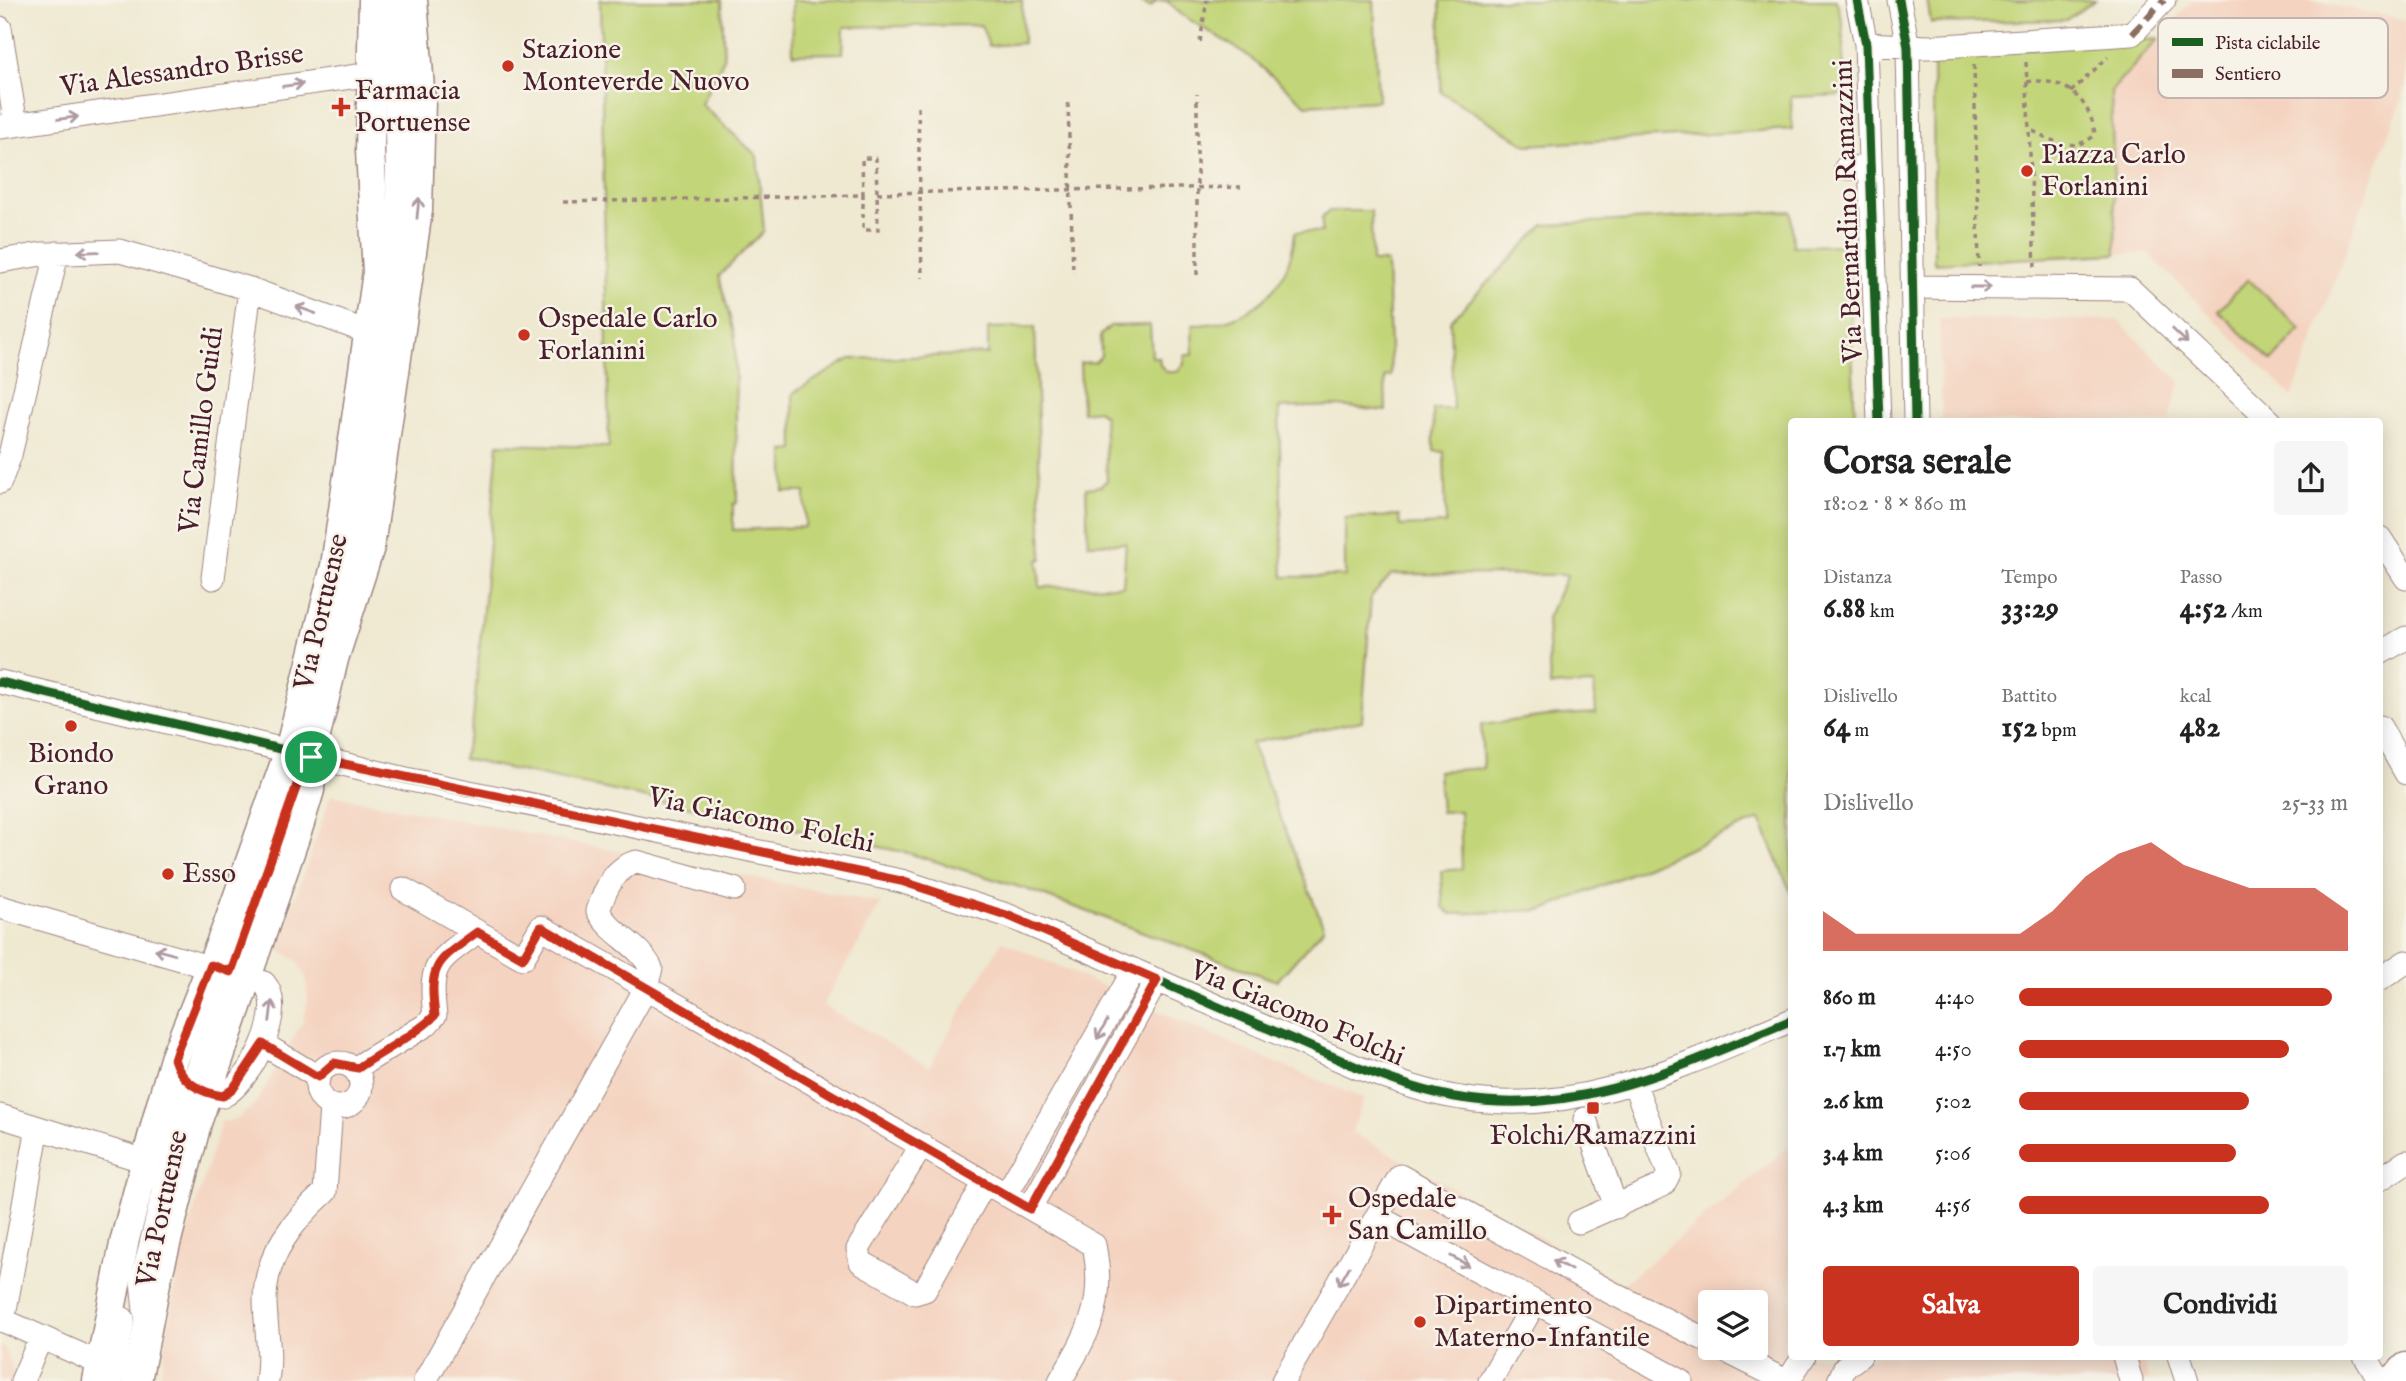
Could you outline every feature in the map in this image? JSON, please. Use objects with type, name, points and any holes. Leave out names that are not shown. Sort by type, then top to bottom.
[{"type":"main road","name":"Via Portuense","points":[[299,754],[335,566],[377,272],[370,151],[373,0]]},
{"type":"main road","name":"Via Portuense","points":[[114,1376],[147,1333],[199,1088],[229,971],[370,547],[418,210],[421,101],[413,0]]},
{"type":"main road","name":"Via Portuense","points":[[114,1376],[125,1240],[145,1161],[174,1059],[229,971]]},
{"type":"main road","points":[[2392,1381],[2406,1367]]},
{"type":"street","name":"Via Portuense","points":[[334,659],[390,304],[397,219],[394,0]]},
{"type":"street","name":"Via Bernardino Ramazzini","points":[[1857,0],[1866,44],[1880,418]]},
{"type":"street","points":[[1899,0],[1908,47],[1915,418]]},
{"type":"street","points":[[1866,44],[1908,47],[2132,34],[2164,0]]},
{"type":"street","points":[[0,28],[8,126]]},
{"type":"street","name":"Via Alessandro Brisse","points":[[8,126],[372,74]]},
{"type":"street","name":"Via Portuense","points":[[377,272],[396,160]]},
{"type":"street","points":[[1846,168],[1871,178]]},
{"type":"street","name":"Via Bernardino Ramazzini","points":[[1871,178],[1910,188]]},
{"type":"street","points":[[0,261],[50,253],[120,251],[250,289],[370,334]]},
{"type":"street","points":[[0,429],[50,253]]},
{"type":"street","points":[[0,480],[9,455],[50,253]]},
{"type":"street","name":"Via Bernardino Ramazzini","points":[[1875,276],[1913,281]]},
{"type":"street","points":[[1913,281],[1980,287],[2130,289],[2267,418]]},
{"type":"street","name":"Via Camillo Guidi","points":[[213,578],[250,289]]},
{"type":"street","points":[[0,472],[0,480]]},
{"type":"street","points":[[2383,543],[2406,578]]},
{"type":"street","points":[[2383,651],[2406,638]]},
{"type":"street","name":"Via Giacomo Folchi","points":[[0,682],[299,754],[901,881],[1009,916],[1359,1068],[1453,1097],[1504,1102],[1555,1101],[1634,1083],[1788,1022]]},
{"type":"street","points":[[2383,732],[2406,772]]},
{"type":"street","points":[[425,1381],[646,988],[651,968],[642,951],[605,923],[598,911],[605,890],[625,865],[637,862],[734,890]]},
{"type":"street","points":[[403,889],[523,958],[541,927],[1094,1245],[1099,1298],[1090,1330],[1060,1381]]},
{"type":"street","points":[[0,907],[264,983],[272,996],[270,1023],[263,1044],[230,1092],[223,1096],[199,1088],[181,1075],[174,1059]]},
{"type":"street","points":[[354,1069],[426,1025],[435,1015],[433,976],[441,958],[477,932]]},
{"type":"street","points":[[2383,977],[2406,962]]},
{"type":"street","points":[[1006,1195],[1134,970]]},
{"type":"street","points":[[1030,1209],[1157,980]]},
{"type":"street","points":[[263,1044],[318,1077]]},
{"type":"street","points":[[334,1063],[348,1065],[354,1069],[361,1082],[358,1097],[346,1107],[331,1107],[320,1098],[318,1077],[334,1063]]},
{"type":"street","points":[[1579,1222],[1663,1185],[1669,1174],[1634,1083]]},
{"type":"street","points":[[267,1381],[271,1364],[265,1298],[270,1264],[298,1217],[325,1192],[331,1107]]},
{"type":"street","points":[[0,1116],[145,1161]]},
{"type":"street","points":[[1585,1119],[1616,1207]]},
{"type":"street","points":[[36,1138],[2,1320],[41,1336],[114,1376]]},
{"type":"street","points":[[922,1145],[858,1249],[861,1262],[915,1293],[926,1290],[985,1182]]},
{"type":"street","points":[[2383,1177],[2406,1162]]},
{"type":"street","points":[[1283,1381],[1399,1176],[1609,1292],[1698,1336]]},
{"type":"street","points":[[1378,1217],[1681,1381]]},
{"type":"street","points":[[1490,1381],[1535,1302]]},
{"type":"street","points":[[22,1381],[41,1336]]},
{"type":"street","points":[[1744,1360],[1787,1381],[1801,1360]]},
{"type":"street","points":[[1839,1381],[1845,1367],[1855,1360]]},
{"type":"street","points":[[2125,1360],[2131,1381]]},
{"type":"street","points":[[2180,1360],[2187,1381]]},
{"type":"street","points":[[2367,1360],[2380,1381]]},
{"type":"path","points":[[1200,42],[1207,0]]},
{"type":"path","points":[[2071,92],[2132,34]]},
{"type":"path","points":[[2025,41],[2036,287]]},
{"type":"path","points":[[1974,44],[1980,287]]},
{"type":"path","points":[[2027,82],[2047,79],[2066,86],[2093,115],[2095,135],[2073,146],[2055,142],[2029,129]]},
{"type":"path","points":[[1197,94],[1197,275]]},
{"type":"path","points":[[1068,103],[1073,274]]},
{"type":"path","points":[[918,107],[922,278]]},
{"type":"path","points":[[862,158],[876,158],[878,230],[863,230],[863,195],[862,158]]},
{"type":"path","points":[[877,193],[1241,187]]},
{"type":"path","points":[[563,202],[863,195]]},
{"type":"shaded area","points":[[2193,0],[2309,0],[2406,20],[2406,88],[2292,397],[2148,253],[2116,254],[2111,91],[2158,39],[2158,98],[2388,98],[2388,18],[2177,18]]},
{"type":"shaded area","points":[[1939,319],[2118,320],[2180,382],[2169,418],[1942,418]]},
{"type":"shaded area","points":[[331,795],[881,903],[823,1005],[929,1067],[1002,941],[1255,1054],[1364,1099],[1352,1132],[1623,1284],[1788,1147],[1788,1360],[2143,1360],[2149,1381],[160,1381],[179,1260],[221,1122],[237,1119],[256,1103],[303,1021],[308,1001],[306,978],[297,960],[277,950]]},
{"type":"shaded area","points":[[0,1346],[5,1348],[14,1375],[12,1381],[0,1381]]},
{"type":"green space","points":[[600,0],[722,0],[724,58],[701,104],[757,156],[764,231],[719,276],[735,337],[737,503],[733,504],[733,530],[805,527],[805,492],[784,492],[784,451],[794,450],[793,393],[850,359],[988,354],[988,328],[1035,327],[1042,559],[1038,560],[1040,587],[1123,586],[1126,543],[1088,544],[1086,488],[1101,486],[1107,480],[1104,416],[1098,410],[1082,412],[1080,363],[1095,362],[1101,356],[1100,336],[1110,326],[1150,325],[1152,357],[1159,357],[1160,365],[1167,372],[1176,372],[1184,364],[1185,355],[1193,355],[1192,325],[1231,319],[1263,300],[1285,271],[1295,232],[1322,232],[1322,218],[1329,211],[1371,211],[1372,262],[1387,262],[1391,376],[1385,377],[1386,411],[1337,406],[1279,408],[1283,577],[1345,576],[1345,518],[1399,516],[1400,526],[1446,524],[1444,452],[1434,451],[1433,409],[1453,409],[1450,321],[1544,225],[1791,211],[1793,246],[1848,245],[1855,418],[1788,418],[1788,886],[1760,819],[1544,910],[1451,914],[1443,907],[1441,871],[1462,869],[1460,811],[1441,812],[1438,771],[1483,768],[1481,725],[1547,716],[1596,713],[1594,684],[1550,686],[1547,618],[1567,575],[1392,574],[1371,597],[1362,721],[1251,743],[1324,928],[1277,981],[1026,889],[908,853],[463,759],[473,720],[498,444],[609,447]]},
{"type":"green space","points":[[792,0],[1022,0],[1023,43],[989,46],[981,25],[844,27],[843,53],[793,54]]},
{"type":"green space","points":[[1136,0],[1157,0],[1150,7]]},
{"type":"green space","points":[[1157,0],[1374,0],[1378,101],[1306,105],[1246,54],[1182,15],[1167,1]]},
{"type":"green space","points":[[1440,0],[1836,0],[1843,23],[1844,95],[1791,97],[1792,129],[1527,145],[1441,92]]},
{"type":"green space","points":[[1927,0],[2095,0],[2066,20],[1931,23]]},
{"type":"green space","name":"Piazza Carlo Forlanini","points":[[2158,39],[2111,91],[2116,254],[1934,263],[1933,56]]},
{"type":"green space","points":[[2248,279],[2301,329],[2272,361],[2218,311]]},
{"type":"marked path","points":[[2132,34],[2164,0]]},
{"type":"cycle path","points":[[1857,0],[1866,44],[1879,418]]},
{"type":"cycle path","points":[[1899,0],[1908,47],[1915,418]]},
{"type":"cycle path","points":[[0,682],[406,779],[901,881],[1009,916],[1359,1068],[1409,1086],[1448,1096],[1505,1102],[1590,1094],[1672,1069],[1788,1022]]},
{"type":"place","name":"Stazione Monteverde Nuovo","points":[[508,66]]},
{"type":"place","name":"Farmacia Portuense","points":[[341,107]]},
{"type":"place","name":"Piazza Carlo Forlanini","points":[[2027,171]]},
{"type":"place","name":"Ospedale Carlo Forlanini","points":[[524,335]]},
{"type":"place","name":"Biondo Grano","points":[[71,726]]},
{"type":"place","name":"Esso","points":[[168,874]]},
{"type":"place","name":"Folchi/Ramazzini","points":[[1593,1108]]},
{"type":"place","name":"Ospedale San Camillo","points":[[1332,1215]]},
{"type":"place","name":"Dipartimento Materno-Infantile","points":[[1420,1322]]},
{"type":"route","points":[[311,757],[901,881],[1009,916],[1157,980],[1030,1209],[541,927],[523,958],[477,932],[441,958],[433,976],[435,1015],[426,1025],[399,1039],[358,1068],[334,1063],[321,1071],[318,1077],[263,1044],[233,1089],[223,1096],[214,1094],[192,1085],[181,1075],[174,1059],[211,965],[231,972],[297,785],[311,757]]}]
